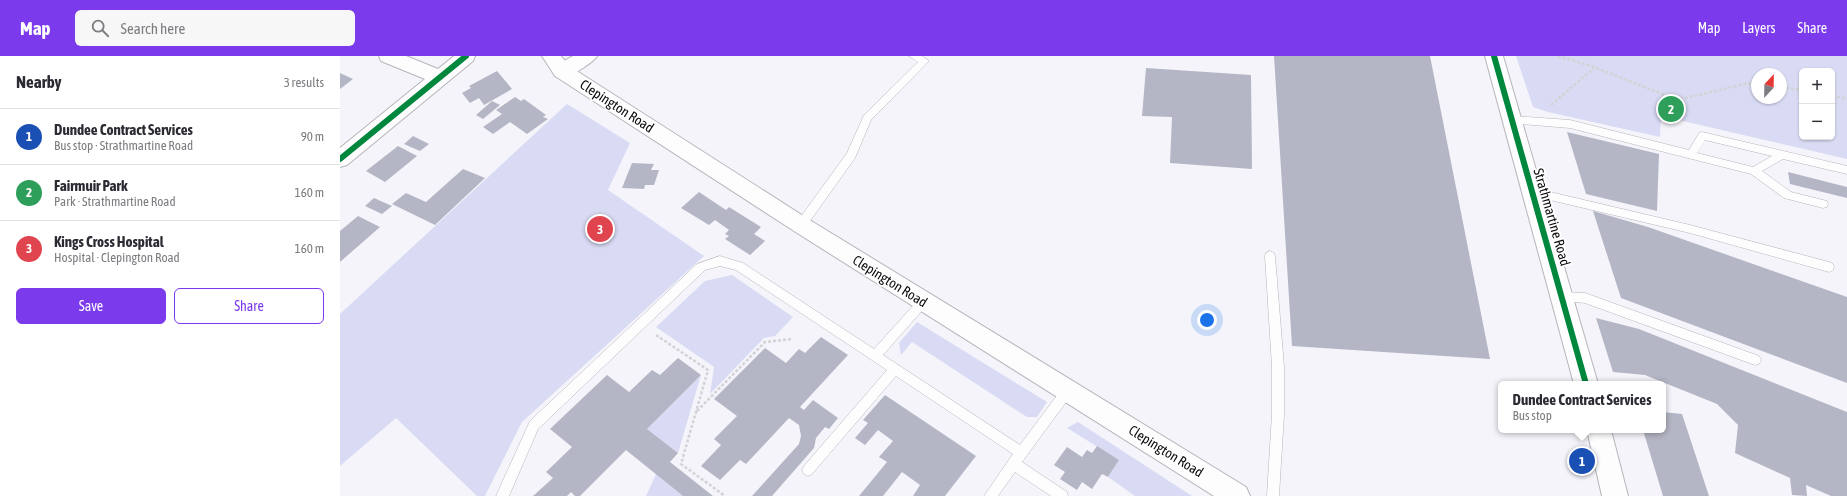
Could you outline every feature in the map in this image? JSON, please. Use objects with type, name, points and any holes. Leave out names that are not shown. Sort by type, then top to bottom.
[{"type":"main road","points":[[388,56],[439,78]]},
{"type":"main road","points":[[340,159],[466,56]]},
{"type":"main road","points":[[557,63],[588,56]]},
{"type":"main road","name":"Strathmartine Road","points":[[1494,56],[1585,381]]},
{"type":"main road","name":"Clepington Road","points":[[557,63],[801,225],[1237,496]]},
{"type":"main road","points":[[1600,433],[1615,496]]},
{"type":"lane","points":[[801,225],[851,155],[867,118],[924,61],[914,56]]},
{"type":"lane","points":[[1512,120],[1570,124],[1754,171],[1788,195],[1823,204]]},
{"type":"lane","points":[[1691,155],[1702,136],[1847,170]]},
{"type":"lane","points":[[1754,171],[1782,155]]},
{"type":"lane","points":[[1533,192],[1690,229],[1830,267]]},
{"type":"lane","points":[[1270,256],[1278,367],[1278,414],[1273,496]]},
{"type":"lane","points":[[502,496],[534,425],[700,267],[720,261],[739,266],[1022,453]]},
{"type":"lane","points":[[1562,297],[1584,298],[1755,360]]},
{"type":"lane","points":[[875,356],[923,302]]},
{"type":"lane","points":[[808,470],[894,369]]},
{"type":"lane","points":[[990,496],[1068,390]]},
{"type":"lane","points":[[1014,464],[1062,496]]},
{"type":"path","points":[[1558,56],[1594,67],[1677,100],[1751,83]]},
{"type":"path","points":[[1512,120],[1540,114],[1594,67]]},
{"type":"path","points":[[1787,87],[1799,89]]},
{"type":"path","points":[[1835,97],[1847,99]]},
{"type":"path","points":[[641,324],[708,370],[681,464],[725,496]]},
{"type":"path","points":[[697,412],[765,342],[792,340]]},
{"type":"shaded area","points":[[1516,56],[1847,56],[1847,159],[1661,116],[1660,137],[1548,112],[1533,107]]},
{"type":"shaded area","points":[[567,104],[630,143],[608,190],[704,256],[522,422],[485,496],[477,496],[396,418],[340,466],[340,314]]},
{"type":"shaded area","points":[[732,275],[793,317],[775,336],[764,338],[710,394],[714,367],[656,327],[705,281]]},
{"type":"shaded area","points":[[917,322],[1047,402],[1037,417],[1027,417],[912,342],[901,355],[899,343]]},
{"type":"shaded area","points":[[701,375],[678,453],[647,429]]},
{"type":"shaded area","points":[[1078,422],[1192,496],[1135,496],[1108,477],[1119,460],[1067,428]]},
{"type":"shaded area","points":[[656,474],[683,496],[646,496]]},
{"type":"building","points":[[1274,56],[1430,56],[1490,359],[1292,346]]},
{"type":"building","points":[[1146,68],[1251,75],[1252,169],[1170,163],[1172,117],[1142,116]]},
{"type":"building","points":[[497,71],[512,89],[484,105],[479,98],[470,103],[462,93],[471,88],[469,86]]},
{"type":"building","points":[[340,73],[353,79],[340,89]]},
{"type":"building","points":[[515,97],[521,101],[524,99],[546,115],[543,117],[548,119],[527,134],[510,122],[493,134],[483,127],[502,114],[496,110]]},
{"type":"building","points":[[492,101],[500,105],[483,119],[476,115]]},
{"type":"building","points":[[1567,132],[1659,154],[1657,211],[1586,194]]},
{"type":"building","points":[[413,136],[429,144],[420,151],[404,144]]},
{"type":"building","points":[[398,146],[417,156],[385,182],[366,171]]},
{"type":"building","points":[[632,163],[654,164],[651,170],[659,170],[654,185],[645,185],[644,189],[622,188]]},
{"type":"building","points":[[463,169],[485,178],[435,225],[392,204],[406,193],[426,202]]},
{"type":"building","points":[[1788,172],[1847,187],[1847,198],[1790,184]]},
{"type":"building","points":[[699,192],[726,210],[729,207],[761,227],[754,234],[765,241],[750,255],[725,239],[729,236],[725,234],[729,230],[715,220],[709,225],[681,208]]},
{"type":"building","points":[[374,198],[392,206],[382,214],[365,206]]},
{"type":"building","points":[[1593,211],[1648,227],[1847,297],[1847,383],[1621,298]]},
{"type":"building","points":[[358,216],[380,227],[340,262],[340,231]]},
{"type":"building","points":[[1596,318],[1639,329],[1847,412],[1847,496],[1831,496],[1806,485],[1807,496],[1792,495],[1790,478],[1735,453],[1738,425],[1717,404],[1666,383],[1666,381],[1660,381],[1645,375],[1613,372]]},
{"type":"building","points":[[821,337],[848,355],[800,407],[804,410],[813,400],[838,418],[829,429],[825,427],[816,438],[814,448],[772,496],[752,496],[799,444],[801,436],[799,425],[789,418],[746,464],[740,460],[720,480],[701,466],[721,445],[714,439],[737,416],[714,399],[765,348],[786,363],[799,349],[805,353]]},
{"type":"building","points":[[678,358],[701,375],[647,429],[678,453],[670,462],[713,496],[683,496],[626,450],[580,496],[575,496],[571,492],[567,496],[533,496],[553,478],[546,472],[572,447],[550,429],[607,375],[629,392],[652,370],[660,375]]},
{"type":"building","points":[[885,395],[976,456],[945,496],[913,496],[920,485],[902,472],[883,496],[859,496],[887,462],[879,457],[893,441],[878,430],[865,445],[855,438],[868,423],[863,420]]},
{"type":"building","points":[[1666,412],[1682,414],[1709,496],[1663,496],[1644,433],[1666,433]]},
{"type":"building","points":[[1097,446],[1119,460],[1108,477],[1102,474],[1092,489],[1082,482],[1077,490],[1060,479],[1065,472],[1054,465],[1067,447],[1082,457],[1087,450],[1092,453]]},
{"type":"cycle path","points":[[340,159],[466,56]]},
{"type":"cycle path","points":[[1494,56],[1585,381]]},
{"type":"place","name":"Fairmuir Park","points":[[1671,109]]},
{"type":"place","name":"Kings Cross Hospital","points":[[600,229]]},
{"type":"place","name":"Dundee Contract Services","points":[[1582,461]]}]
